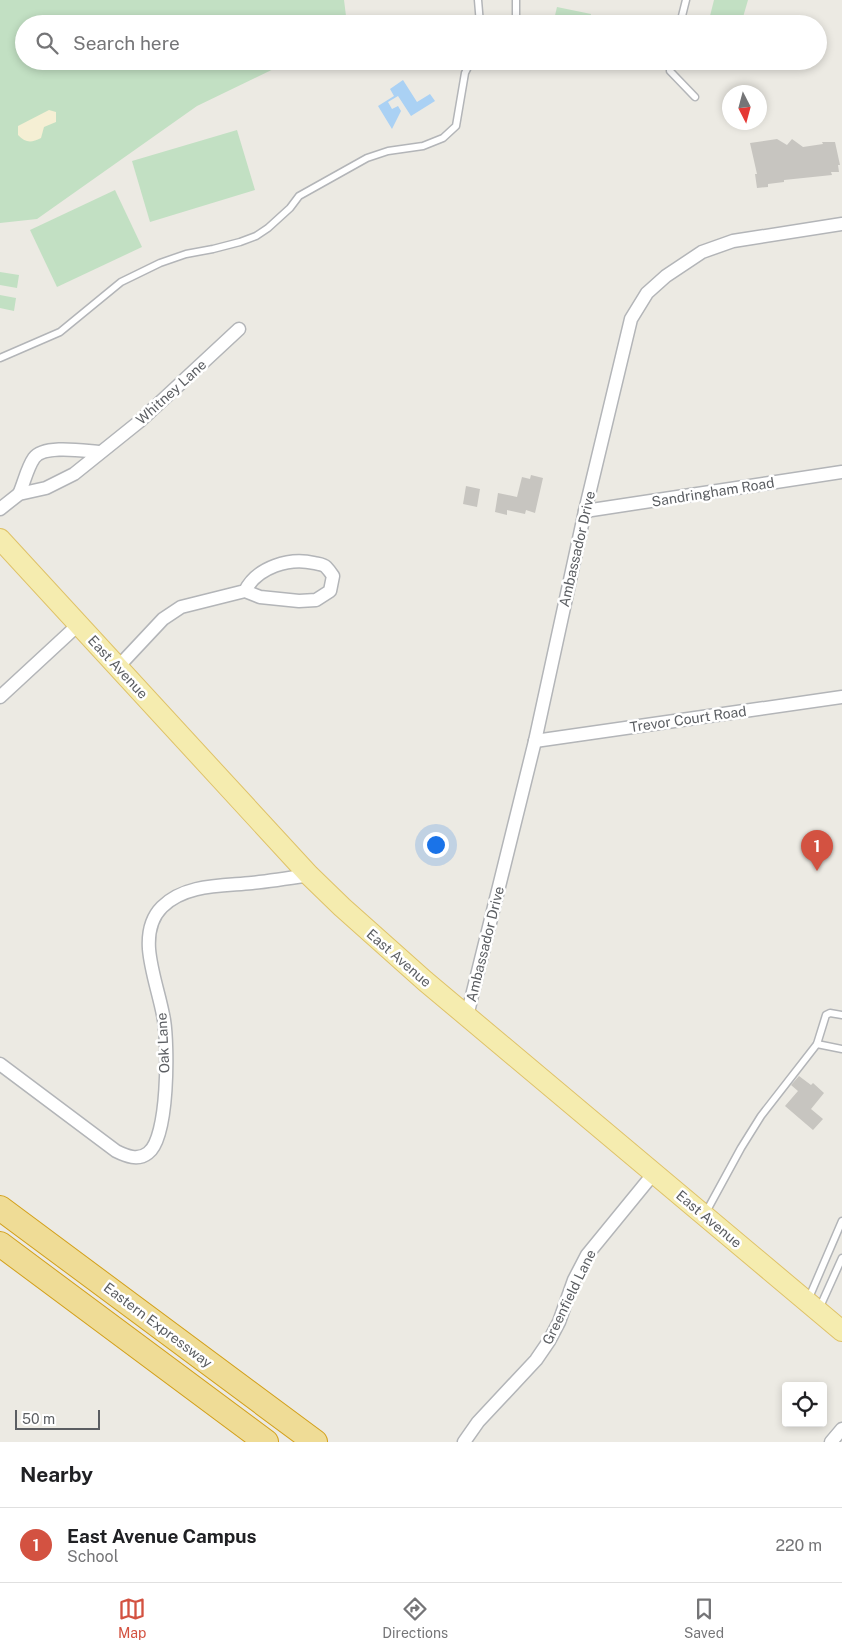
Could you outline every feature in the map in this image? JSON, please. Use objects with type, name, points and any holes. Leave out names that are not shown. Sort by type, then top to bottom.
[{"type":"highway","name":"Eastern Expressway","points":[[0,1208],[315,1442]]},
{"type":"highway","name":"Eastern Expressway","points":[[0,1244],[266,1442]]},
{"type":"main road","name":"East Avenue","points":[[0,539],[309,875],[360,923],[467,1016],[842,1330]]},
{"type":"street","name":"Ambassador Drive","points":[[467,1016],[535,741],[585,512],[631,319],[647,292],[680,265],[702,252],[732,241],[842,224]]},
{"type":"street","name":"Whitney Lane","points":[[0,509],[19,494],[46,488],[60,482],[94,459],[100,452],[140,421],[239,329]]},
{"type":"street","name":"Whitney Lane","points":[[19,494],[34,458],[39,453],[50,450],[100,452]]},
{"type":"street","name":"Sandringham Road","points":[[585,512],[842,472]]},
{"type":"street","points":[[118,667],[171,612],[194,602],[245,591],[260,597],[299,601],[316,600],[330,591],[333,576],[324,565],[288,561],[262,573],[250,582],[245,591]]},
{"type":"street","points":[[0,697],[79,624]]},
{"type":"street","name":"Trevor Court Road","points":[[535,741],[842,697]]},
{"type":"street","name":"Oak Lane","points":[[0,1064],[116,1151],[136,1158],[148,1154],[155,1144],[162,1121],[166,1073],[164,1021],[151,966],[149,949],[150,929],[157,914],[164,905],[175,897],[201,888],[282,880],[309,875]]},
{"type":"street","name":"Greenfield Lane","points":[[464,1442],[478,1422],[536,1360],[559,1322],[574,1280],[587,1254],[654,1173]]},
{"type":"street","points":[[831,1442],[842,1429]]},
{"type":"lane","points":[[478,0],[479,15]]},
{"type":"lane","points":[[516,0],[516,15]]},
{"type":"lane","points":[[682,15],[686,0]]},
{"type":"lane","points":[[0,358],[60,332],[121,282],[160,263],[186,254],[213,249],[256,236],[282,215],[299,196],[367,158],[388,151],[423,146],[443,138],[456,126],[466,70]]},
{"type":"lane","points":[[670,70],[695,98]]},
{"type":"lane","points":[[704,1215],[761,1116],[817,1044],[826,1014],[830,1012],[842,1015]]},
{"type":"lane","points":[[817,1044],[842,1049]]},
{"type":"lane","points":[[813,1306],[842,1221]]},
{"type":"lane","points":[[813,1306],[842,1258]]},
{"type":"green space","points":[[0,0],[344,0],[346,15],[15,15],[15,70],[271,70],[197,106],[37,219],[0,223]]},
{"type":"green space","points":[[714,0],[748,0],[744,15],[710,15]]},
{"type":"green space","points":[[557,7],[591,14],[591,15],[555,15]]},
{"type":"green space","points":[[237,130],[255,190],[150,222],[132,161]]},
{"type":"green space","points":[[115,190],[142,247],[57,287],[30,230]]},
{"type":"green space","points":[[0,272],[19,275],[17,288],[0,285]]},
{"type":"green space","points":[[0,295],[16,298],[14,311],[0,308]]},
{"type":"sand","points":[[49,110],[56,112],[56,122],[44,127],[41,138],[29,141],[24,140],[18,135],[18,126]]},
{"type":"water","points":[[403,80],[417,102],[430,94],[435,101],[411,116],[398,96],[388,102],[392,109],[398,106],[401,111],[392,129],[378,106],[394,96],[390,89]]},
{"type":"building","points":[[777,139],[787,145],[792,139],[803,147],[823,144],[822,142],[835,142],[840,165],[838,165],[839,172],[831,172],[832,175],[784,180],[784,182],[768,184],[768,187],[757,188],[755,174],[757,174],[750,143]]},
{"type":"building","points":[[531,475],[543,478],[535,513],[526,510],[525,514],[507,510],[507,515],[495,512],[498,493],[517,497],[522,477],[530,479]]},
{"type":"building","points":[[466,486],[480,489],[477,507],[463,504]]},
{"type":"building","points":[[799,1076],[811,1085],[813,1083],[824,1093],[811,1109],[823,1119],[813,1130],[785,1106],[798,1091],[791,1085]]},
{"type":"place","name":"East Avenue Campus","points":[[817,871]]}]
